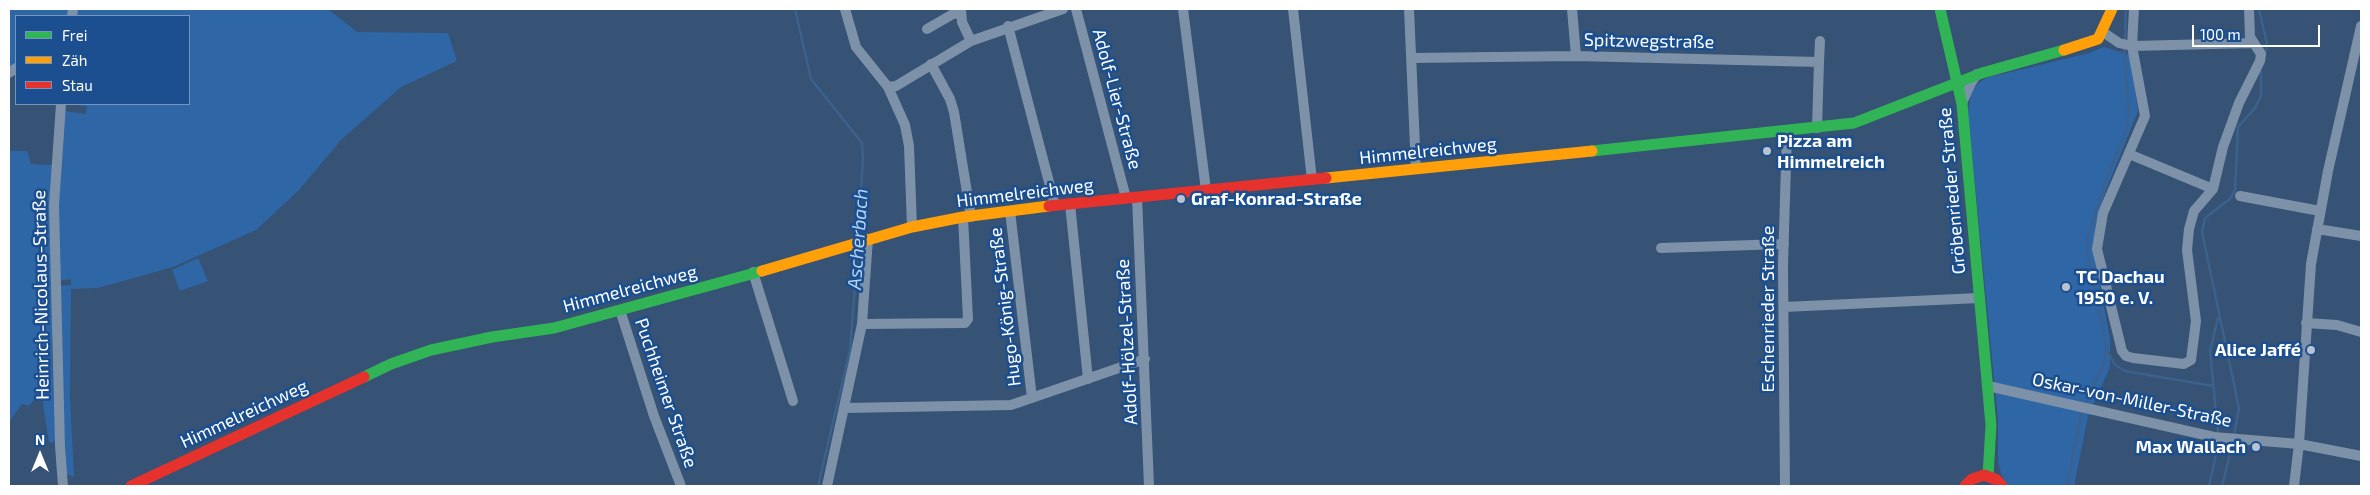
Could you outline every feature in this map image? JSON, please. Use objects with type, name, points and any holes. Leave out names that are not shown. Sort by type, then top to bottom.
[{"type":"street","points":[[845,9],[856,47],[888,87],[905,126],[908,139],[912,227]]},
{"type":"street","points":[[888,87],[896,86],[971,41],[1008,26],[1063,9]]},
{"type":"street","name":"Adolf-Lier-Straße","points":[[1076,9],[1131,198]]},
{"type":"street","points":[[1183,9],[1206,190]]},
{"type":"street","points":[[1293,9],[1312,180]]},
{"type":"street","points":[[1409,9],[1416,169]]},
{"type":"street","points":[[1572,9],[1576,56]]},
{"type":"street","points":[[1940,9],[1958,82]]},
{"type":"street","points":[[2112,9],[2103,32],[2126,45],[2254,43]]},
{"type":"street","points":[[2134,9],[2126,45],[2144,116],[2130,154],[2103,213],[2097,249],[2122,351],[2126,356],[2133,358],[2184,364],[2191,360],[2196,321],[2187,250],[2188,229],[2194,211],[2213,189],[2223,147],[2239,103],[2260,61],[2261,54],[2250,37],[2250,9]]},
{"type":"street","points":[[927,29],[961,11],[962,22],[971,41]]},
{"type":"street","points":[[1008,26],[1055,205]]},
{"type":"street","points":[[2294,486],[2300,444],[2311,264],[2320,210],[2361,26]]},
{"type":"street","name":"Gröbenrieder Straße","points":[[1988,476],[1992,425],[1962,104],[1958,82],[1977,74],[2080,46],[2098,39],[2103,32]]},
{"type":"street","points":[[1817,128],[1820,41]]},
{"type":"street","name":"Spitzwegstraße","points":[[1412,58],[1576,56],[1819,62]]},
{"type":"street","points":[[862,324],[965,323],[968,319],[967,217],[954,112],[950,99],[932,64]]},
{"type":"street","points":[[1962,104],[1977,74]]},
{"type":"street","name":"Himmelreichweg","points":[[131,486],[391,364],[443,346],[554,328],[912,227],[967,217],[1055,205],[1854,123],[1958,82]]},
{"type":"street","name":"Heinrich-Nicolaus-Straße","points":[[61,105],[54,205],[59,428],[63,486]]},
{"type":"street","name":"Eschenrieder Straße","points":[[1785,486],[1784,244],[1786,131]]},
{"type":"street","points":[[2130,154],[2213,189]]},
{"type":"street","points":[[2240,196],[2320,210]]},
{"type":"street","name":"Adolf-Hölzel-Straße","points":[[1131,198],[1145,359],[1149,486]]},
{"type":"street","points":[[1070,204],[1088,379]]},
{"type":"street","name":"Hugo-König-Straße","points":[[1010,211],[1032,398]]},
{"type":"street","points":[[2317,229],[2361,236]]},
{"type":"street","points":[[827,486],[862,324],[865,240]]},
{"type":"street","points":[[1661,248],[1784,244]]},
{"type":"street","points":[[754,272],[793,401]]},
{"type":"street","points":[[1784,307],[1979,298]]},
{"type":"street","name":"Puchheimer Straße","points":[[620,310],[654,416],[681,486]]},
{"type":"street","points":[[2306,323],[2337,326],[2361,332]]},
{"type":"street","points":[[844,408],[1011,405],[1145,359]]},
{"type":"street","name":"Oskar-von-Miller-Straße","points":[[1988,386],[2214,437],[2300,444],[2361,456]]},
{"type":"street","points":[[1966,486],[1978,476],[1988,476],[1997,480],[2002,486]]},
{"type":"shaded area","points":[[9,9],[70,9],[68,15],[15,15],[15,67],[9,72]]},
{"type":"shaded area","points":[[74,9],[328,9],[357,32],[448,33],[457,61],[401,87],[341,140],[299,190],[256,230],[173,267],[98,288],[71,289],[70,396],[74,477],[67,474],[61,381],[58,286],[71,285],[71,279],[58,281],[57,204],[63,111],[86,114],[87,106],[76,105],[190,105],[190,15],[72,15]]},
{"type":"shaded area","points":[[2104,47],[2130,55],[2138,111],[2106,190],[2096,222],[2094,256],[2110,338],[2110,367],[2088,416],[2074,486],[2008,486],[2001,474],[1998,461],[1998,420],[1968,111],[1971,94],[1976,85],[1986,78],[2089,53]]},
{"type":"shaded area","points":[[9,151],[27,151],[31,164],[52,165],[52,355],[55,439],[53,443],[49,442],[41,391],[29,406],[22,404],[9,422]]},
{"type":"shaded area","points":[[198,258],[208,281],[180,291],[172,270]]},
{"type":"waterway","name":"Ascherbach","points":[[795,9],[811,79],[862,143],[863,158],[858,239]]},
{"type":"waterway","points":[[2125,41],[2126,9]]},
{"type":"waterway","points":[[2259,9],[2267,44],[2265,56]]},
{"type":"waterway","points":[[2084,404],[2103,366],[2107,349],[2088,256],[2088,238],[2105,182],[2125,134],[2129,116],[2124,46]]},
{"type":"waterway","points":[[2234,436],[2239,408],[2202,232],[2205,218],[2230,199],[2235,190],[2238,127],[2255,108],[2261,96],[2261,71]]},
{"type":"waterway","name":"Ascherbach","points":[[818,486],[850,350],[858,247]]},
{"type":"waterway","points":[[2218,318],[2210,351],[2218,433]]},
{"type":"waterway","points":[[2107,350],[2115,365],[2125,371],[2213,386]]},
{"type":"waterway","points":[[2067,486],[2082,409]]},
{"type":"waterway","points":[[2209,486],[2219,441]]},
{"type":"waterway","points":[[2222,486],[2233,442]]},
{"type":"traffic: fast","points":[[1940,9],[1962,104],[1991,425],[1988,476]]},
{"type":"traffic: fast","points":[[1592,151],[1854,123],[1982,73],[2064,50]]},
{"type":"traffic: fast","points":[[364,377],[391,364],[431,350],[492,337],[554,328],[762,271]]},
{"type":"traffic: slow","points":[[2064,50],[2098,39],[2112,9]]},
{"type":"traffic: slow","points":[[1326,178],[1592,151]]},
{"type":"traffic: slow","points":[[762,271],[912,227],[963,217],[1049,206]]},
{"type":"traffic: jam","points":[[1049,206],[1326,178]]},
{"type":"traffic: jam","points":[[131,486],[364,377]]},
{"type":"traffic: jam","points":[[1965,486],[1972,479],[1984,475],[1997,480],[2002,486]]},
{"type":"place","name":"Pizza am Himmelreich","points":[[1767,151]]},
{"type":"place","name":"Graf-Konrad-Straße","points":[[1181,199]]},
{"type":"place","name":"TC Dachau 1950 e. V.","points":[[2066,287]]},
{"type":"place","name":"Alice Jaffé","points":[[2311,350]]},
{"type":"place","name":"Max Wallach","points":[[2256,447]]}]
